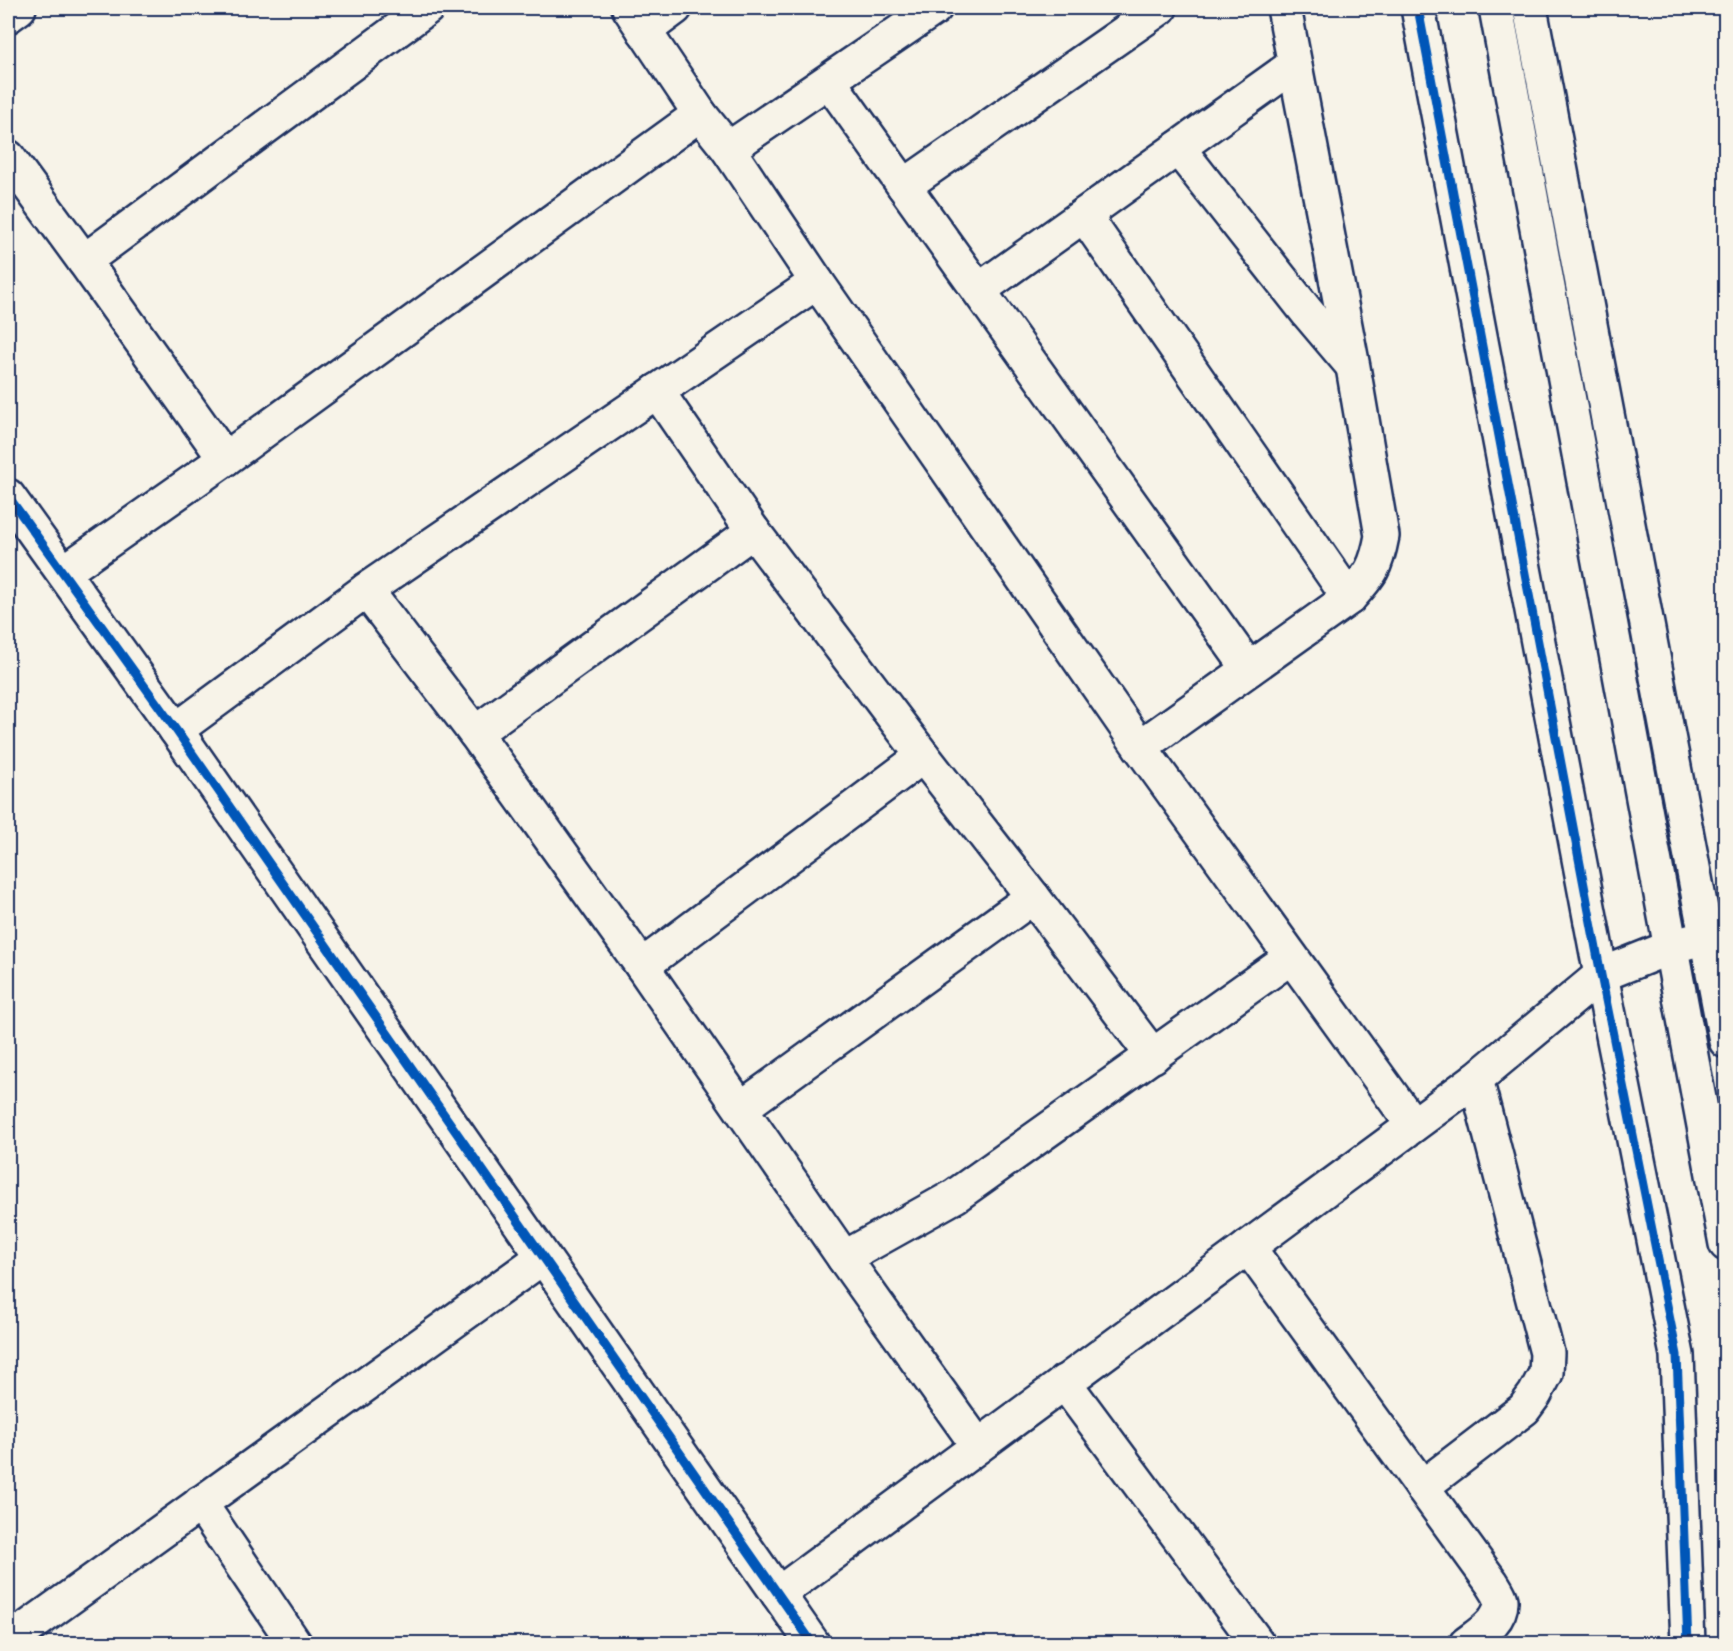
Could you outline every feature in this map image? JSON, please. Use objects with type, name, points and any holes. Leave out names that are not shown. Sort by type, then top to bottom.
[{"type":"street","points":[[8,16],[19,8]]},
{"type":"street","points":[[84,261],[428,8]]},
{"type":"street","points":[[675,8],[637,19],[700,114],[728,149],[817,282],[1140,747],[1413,1125]]},
{"type":"street","points":[[728,149],[935,8]]},
{"type":"street","points":[[904,186],[1160,8]]},
{"type":"street","points":[[1140,747],[1349,598],[1370,576],[1378,556],[1382,536],[1353,367],[1284,8]]},
{"type":"street","points":[[1418,8],[1601,975],[1677,1355],[1688,1644]]},
{"type":"street","points":[[1496,8],[1725,1244]]},
{"type":"street","points":[[1530,8],[1725,1041]]},
{"type":"street","points":[[979,290],[1294,65]]},
{"type":"street","points":[[829,81],[1249,669]]},
{"type":"street","points":[[64,572],[225,459],[700,114]]},
{"type":"street","points":[[1178,148],[1353,367]]},
{"type":"street","points":[[8,157],[225,459]]},
{"type":"street","points":[[1084,215],[1349,598]]},
{"type":"street","points":[[176,730],[366,590],[817,282]]},
{"type":"street","points":[[657,391],[753,531],[1152,1056]]},
{"type":"street","points":[[8,496],[176,730],[813,1644]]},
{"type":"street","points":[[475,734],[753,531]]},
{"type":"street","points":[[366,590],[475,734],[642,966],[844,1258],[978,1446]]},
{"type":"street","points":[[642,966],[923,756]]},
{"type":"street","points":[[741,1108],[1033,897]]},
{"type":"street","points":[[778,1594],[1476,1079],[1601,975],[1671,947],[1706,937]]},
{"type":"street","points":[[844,1258],[955,1196],[1291,957]]},
{"type":"street","points":[[1422,1487],[1524,1409],[1535,1395],[1546,1373],[1547,1353],[1476,1079]]},
{"type":"street","points":[[1248,1247],[1492,1583],[1501,1600],[1498,1613],[1489,1627],[1466,1644]]},
{"type":"street","points":[[8,1642],[543,1257]]},
{"type":"street","points":[[1064,1382],[1258,1644]]},
{"type":"street","points":[[200,1503],[295,1644]]},
{"type":"cycle path","points":[[1418,8],[1601,975],[1677,1355],[1688,1644]]},
{"type":"cycle path","points":[[8,496],[176,730],[813,1644]]}]
